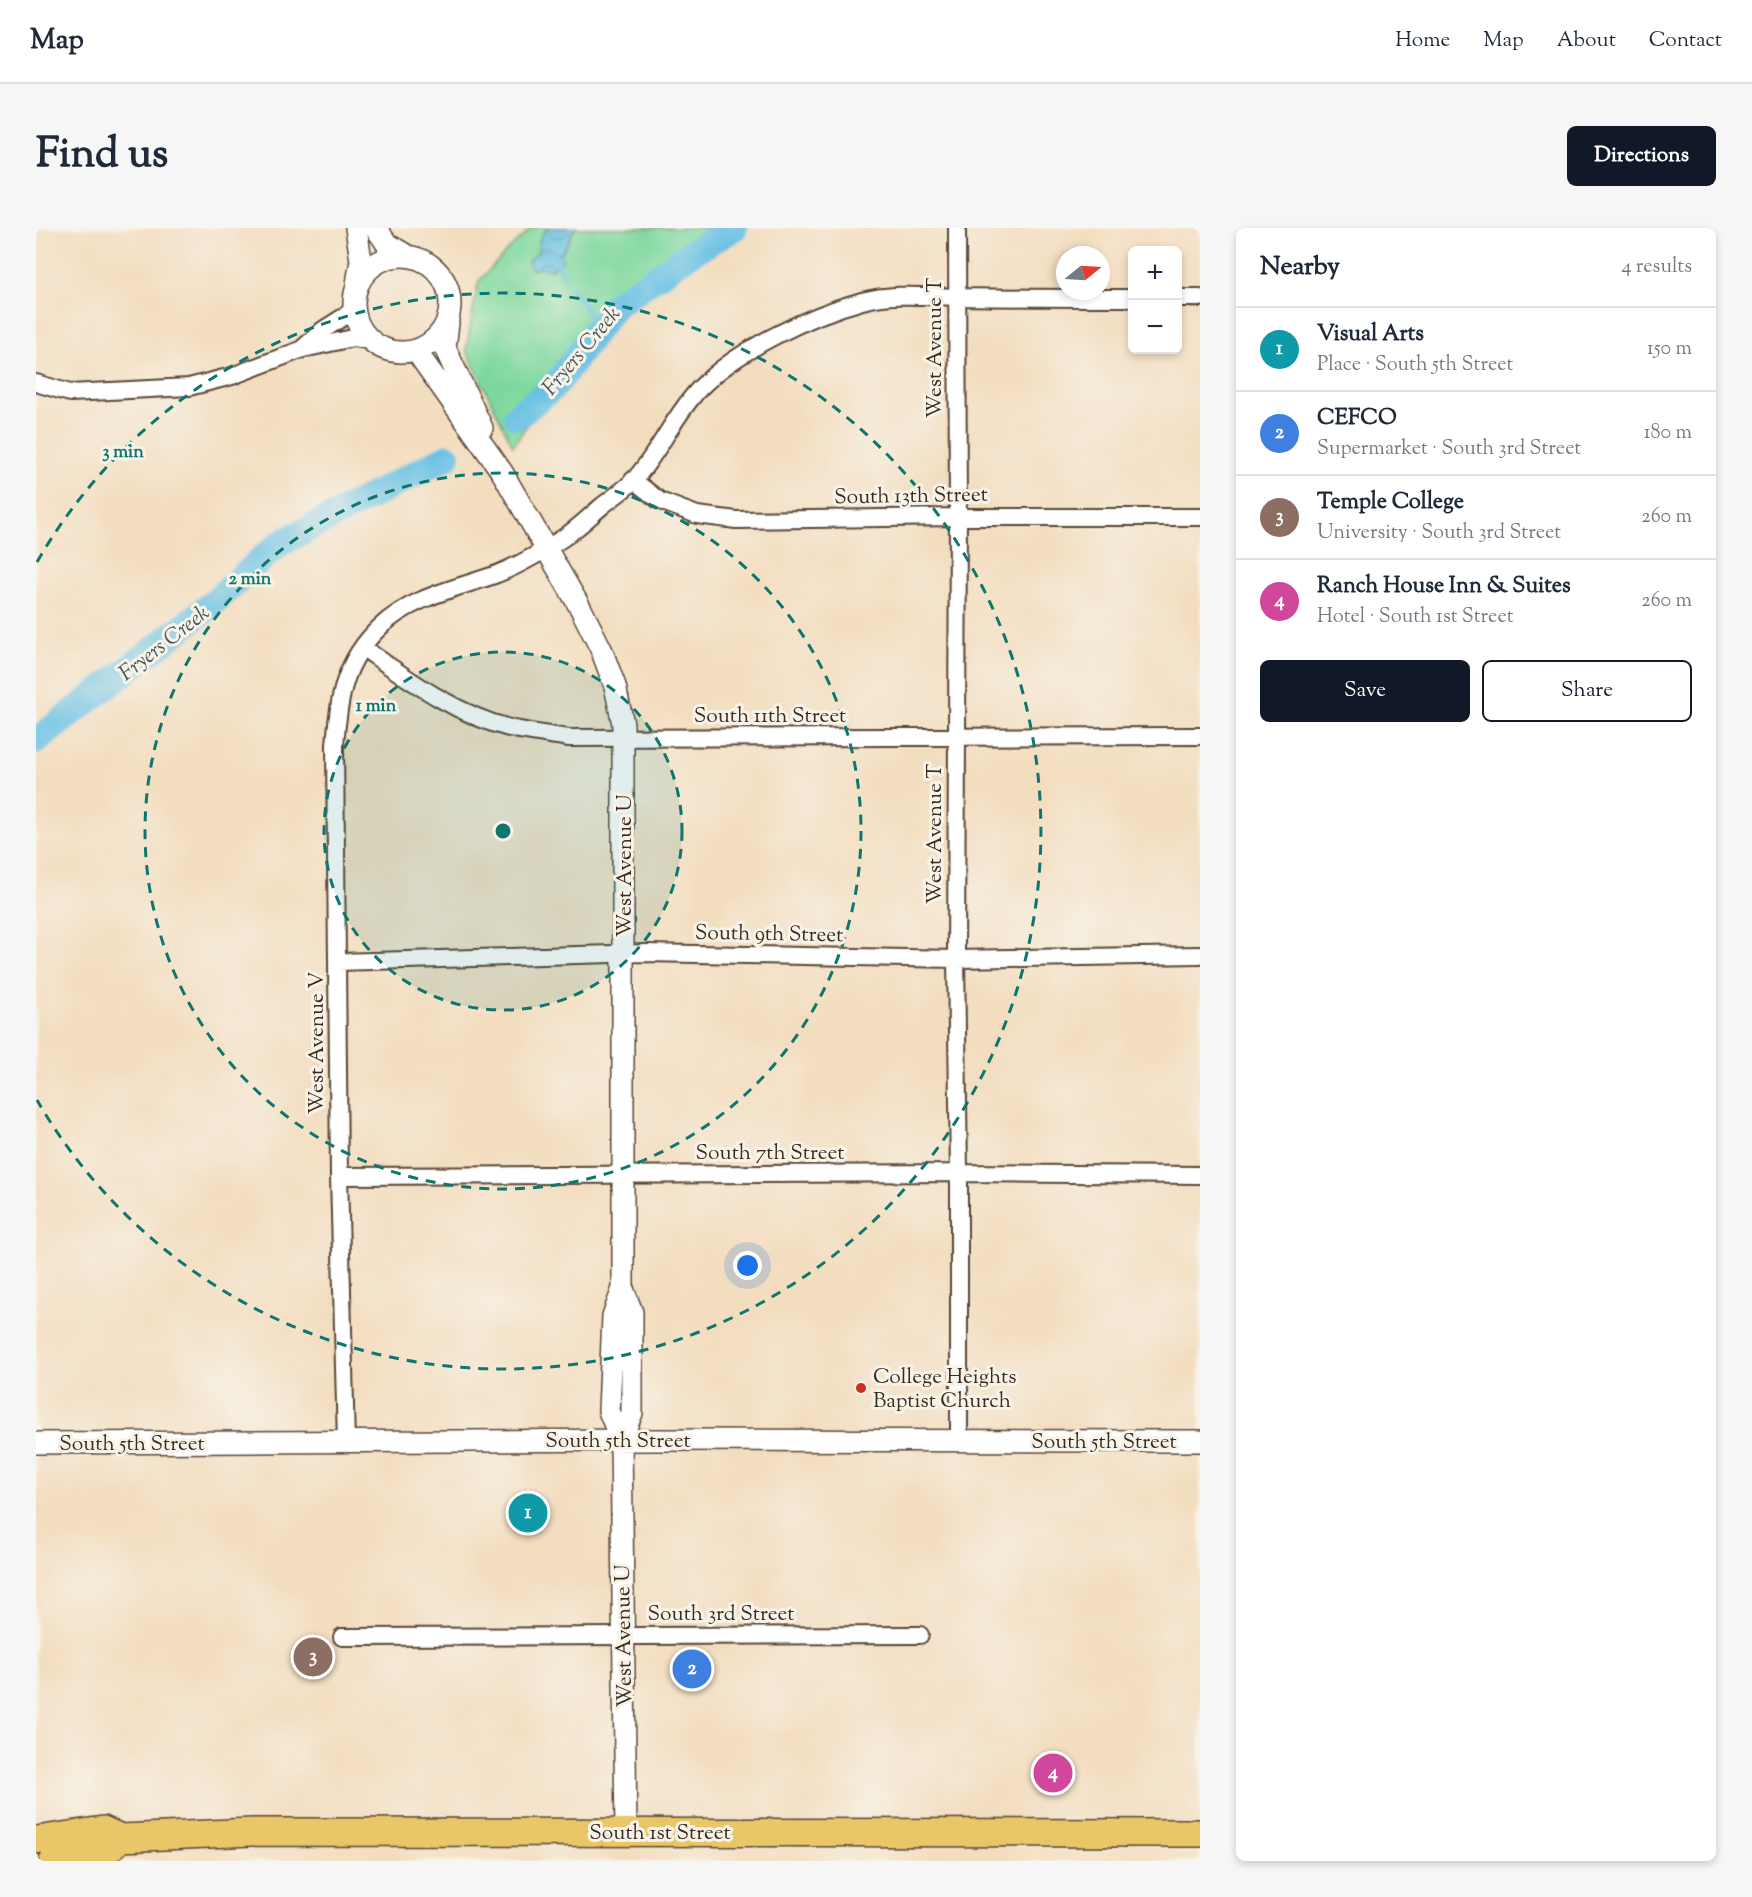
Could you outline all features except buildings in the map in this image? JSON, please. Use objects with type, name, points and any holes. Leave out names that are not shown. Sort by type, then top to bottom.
[{"type":"main road","name":"South 1st Street","points":[[36,1840],[103,1830],[121,1838],[252,1832],[1200,1833]]},
{"type":"main road","points":[[53,1861],[106,1852],[121,1838]]},
{"type":"street","points":[[356,228],[361,260],[354,308],[356,320],[368,340]]},
{"type":"street","points":[[376,228],[387,244],[408,256]]},
{"type":"street","name":"West Avenue T","points":[[957,228],[956,959],[959,1440]]},
{"type":"street","points":[[36,383],[70,393],[189,387],[232,376],[303,349],[353,338],[368,340],[391,352],[416,351],[438,337],[448,322],[450,297],[447,285],[441,274],[420,259],[395,256],[378,263],[363,275],[357,286]]},
{"type":"street","name":"West Avenue V","points":[[346,1443],[339,1176],[335,745],[338,703],[344,680],[363,648],[378,628],[399,611],[432,595],[496,574],[523,562],[566,537],[633,480],[699,389],[723,366],[752,348],[830,312],[864,301],[909,295],[1128,298]]},
{"type":"street","points":[[1182,298],[1200,298]]},
{"type":"street","points":[[303,349],[323,330],[354,308]]},
{"type":"street","name":"West Avenue U","points":[[448,322],[446,348],[502,472]]},
{"type":"street","name":"West Avenue U","points":[[416,351],[502,472],[581,609],[601,649],[615,686],[623,724],[623,1289],[613,1316],[609,1411],[621,1440],[626,1832]]},
{"type":"street","name":"South 13th Street","points":[[633,480],[660,501],[697,515],[736,520],[1200,517]]},
{"type":"street","name":"South 11th Street","points":[[363,648],[435,696],[476,716],[508,727],[569,738],[1200,736]]},
{"type":"street","name":"South 9th Street","points":[[338,962],[624,954],[956,959],[1200,955]]},
{"type":"street","name":"South 7th Street","points":[[339,1176],[959,1173],[1200,1175]]},
{"type":"street","name":"South 5th Street","points":[[36,1443],[621,1440],[1200,1441]]},
{"type":"street","name":"South 3rd Street","points":[[342,1637],[920,1635]]},
{"type":"green space","points":[[532,228],[719,228],[612,304],[585,339],[513,446],[466,350],[478,282]]},
{"type":"water","points":[[549,228],[576,228],[561,253],[563,261],[550,270],[541,267],[532,270],[528,261],[538,252],[541,236]]},
{"type":"waterway","name":"Fryers Creek","points":[[517,416],[555,386],[614,306],[691,253],[734,228]]},
{"type":"waterway","points":[[555,259],[565,278]]},
{"type":"waterway","points":[[571,286],[598,328]]},
{"type":"waterway","name":"Fryers Creek","points":[[36,741],[207,608],[279,544],[447,457]]},
{"type":"place","name":"College Heights Baptist Church","points":[[861,1388]]},
{"type":"place","name":"Visual Arts","points":[[528,1513]]},
{"type":"place","name":"Temple College","points":[[313,1657]]},
{"type":"place","name":"CEFCO","points":[[692,1669]]},
{"type":"place","name":"Ranch House Inn & Suites","points":[[1053,1773]]}]
